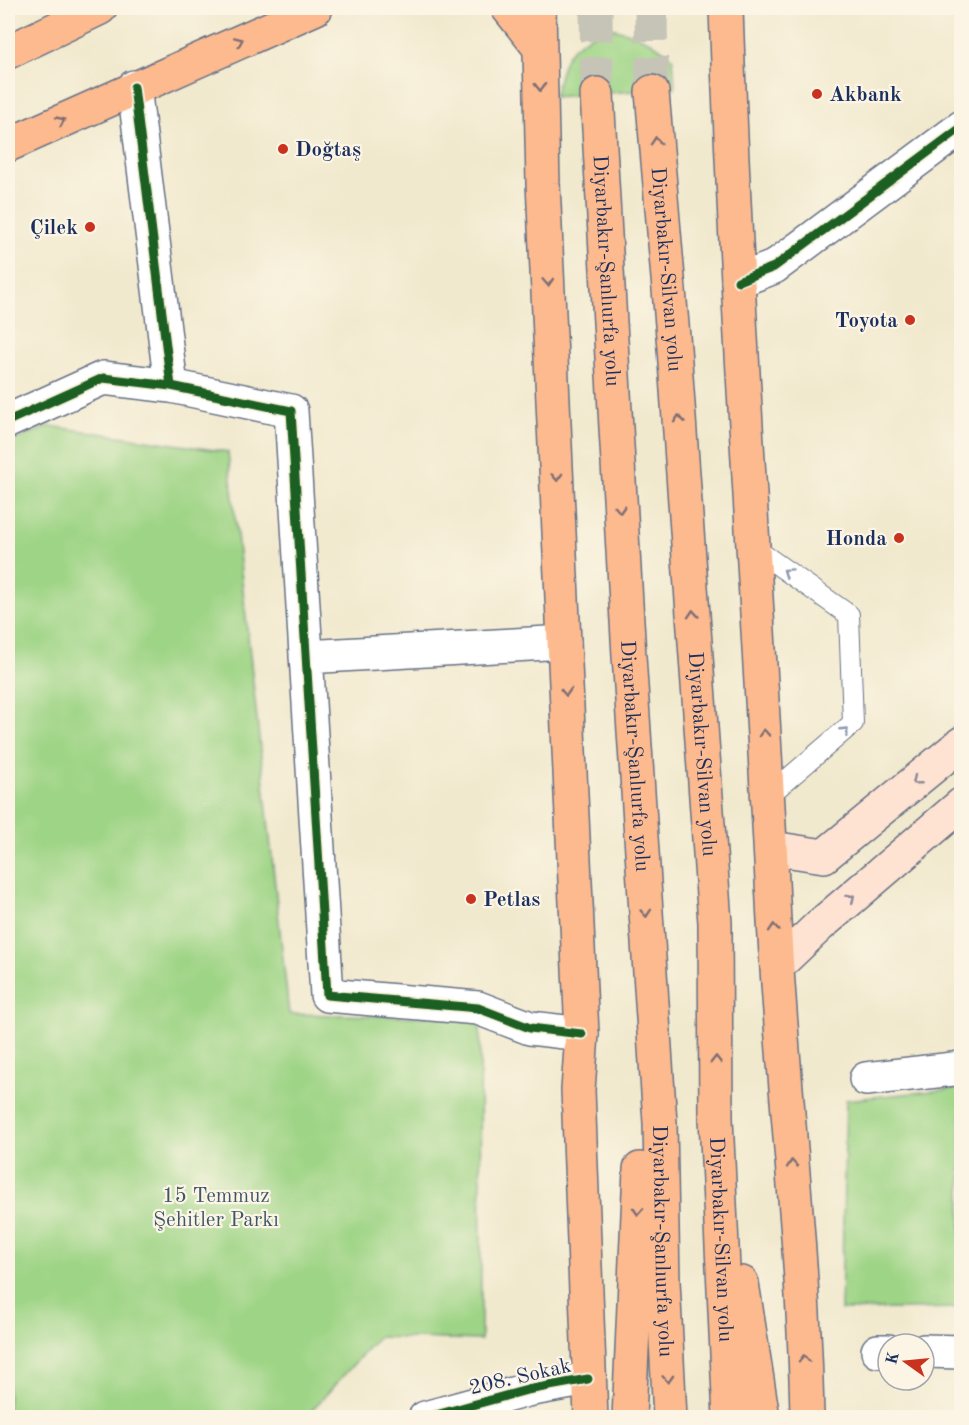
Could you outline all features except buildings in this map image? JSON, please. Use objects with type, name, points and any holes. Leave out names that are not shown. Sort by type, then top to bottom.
[{"type":"main road","points":[[8,52],[58,17],[100,8]]},
{"type":"main road","points":[[8,145],[316,8]]},
{"type":"main road","points":[[508,8],[539,47]]},
{"type":"main road","points":[[539,8],[543,183],[582,1034],[578,1089],[591,1418]]},
{"type":"main road","points":[[539,47],[551,8]]},
{"type":"main road","points":[[724,9],[777,966],[799,1246],[807,1418]]},
{"type":"main road","name":"Diyarbakır-Silvan yolu","points":[[652,93],[674,348],[715,923],[717,1118],[730,1418]]},
{"type":"main road","name":"Diyarbakır-Şanlıurfa yolu","points":[[597,94],[628,644],[660,1123],[663,1281],[670,1418]]},
{"type":"main road","points":[[772,848],[824,856],[962,744]]},
{"type":"main road","points":[[777,966],[819,926],[962,804]]},
{"type":"main road","points":[[629,1418],[650,964]]},
{"type":"main road","points":[[717,1118],[763,1418]]},
{"type":"street","points":[[134,87],[171,386]]},
{"type":"street","points":[[738,281],[774,267],[962,127]]},
{"type":"street","points":[[8,421],[103,378],[171,386],[291,411],[327,995],[478,1008],[530,1028],[582,1034]]},
{"type":"street","points":[[306,657],[564,642]]},
{"type":"street","points":[[866,1079],[962,1068]]},
{"type":"street","points":[[936,1351],[962,1352]]},
{"type":"street","name":"208. Sokak","points":[[425,1418],[527,1390],[588,1379]]},
{"type":"lane","points":[[754,548],[849,615],[853,723],[768,796]]},
{"type":"green space","points":[[606,27],[642,38],[666,52],[673,59],[675,88],[554,97],[568,54],[581,41]]},
{"type":"green space","name":"15 Temmuz Şehitler Parkı","points":[[49,426],[228,452],[289,1014],[480,1018],[481,1340],[378,1337],[306,1417],[8,1417],[8,443]]},
{"type":"green space","points":[[961,1088],[961,1308],[841,1310],[846,1100]]},
{"type":"tunnel","points":[[596,8],[597,94]]},
{"type":"tunnel","points":[[651,8],[652,92]]},
{"type":"cycle path","points":[[134,87],[171,386]]},
{"type":"cycle path","points":[[738,281],[774,267],[962,127]]},
{"type":"cycle path","points":[[8,421],[103,378],[171,386],[291,411],[327,995],[478,1008],[530,1028],[582,1034]]},
{"type":"cycle path","points":[[425,1418],[527,1390],[588,1379]]},
{"type":"place","name":"Akbank","points":[[817,94]]},
{"type":"place","name":"Doğtaş","points":[[283,149]]},
{"type":"place","name":"Çilek","points":[[90,227]]},
{"type":"place","name":"Toyota","points":[[910,320]]},
{"type":"place","name":"Honda","points":[[899,538]]},
{"type":"place","name":"Petlas","points":[[471,899]]}]
